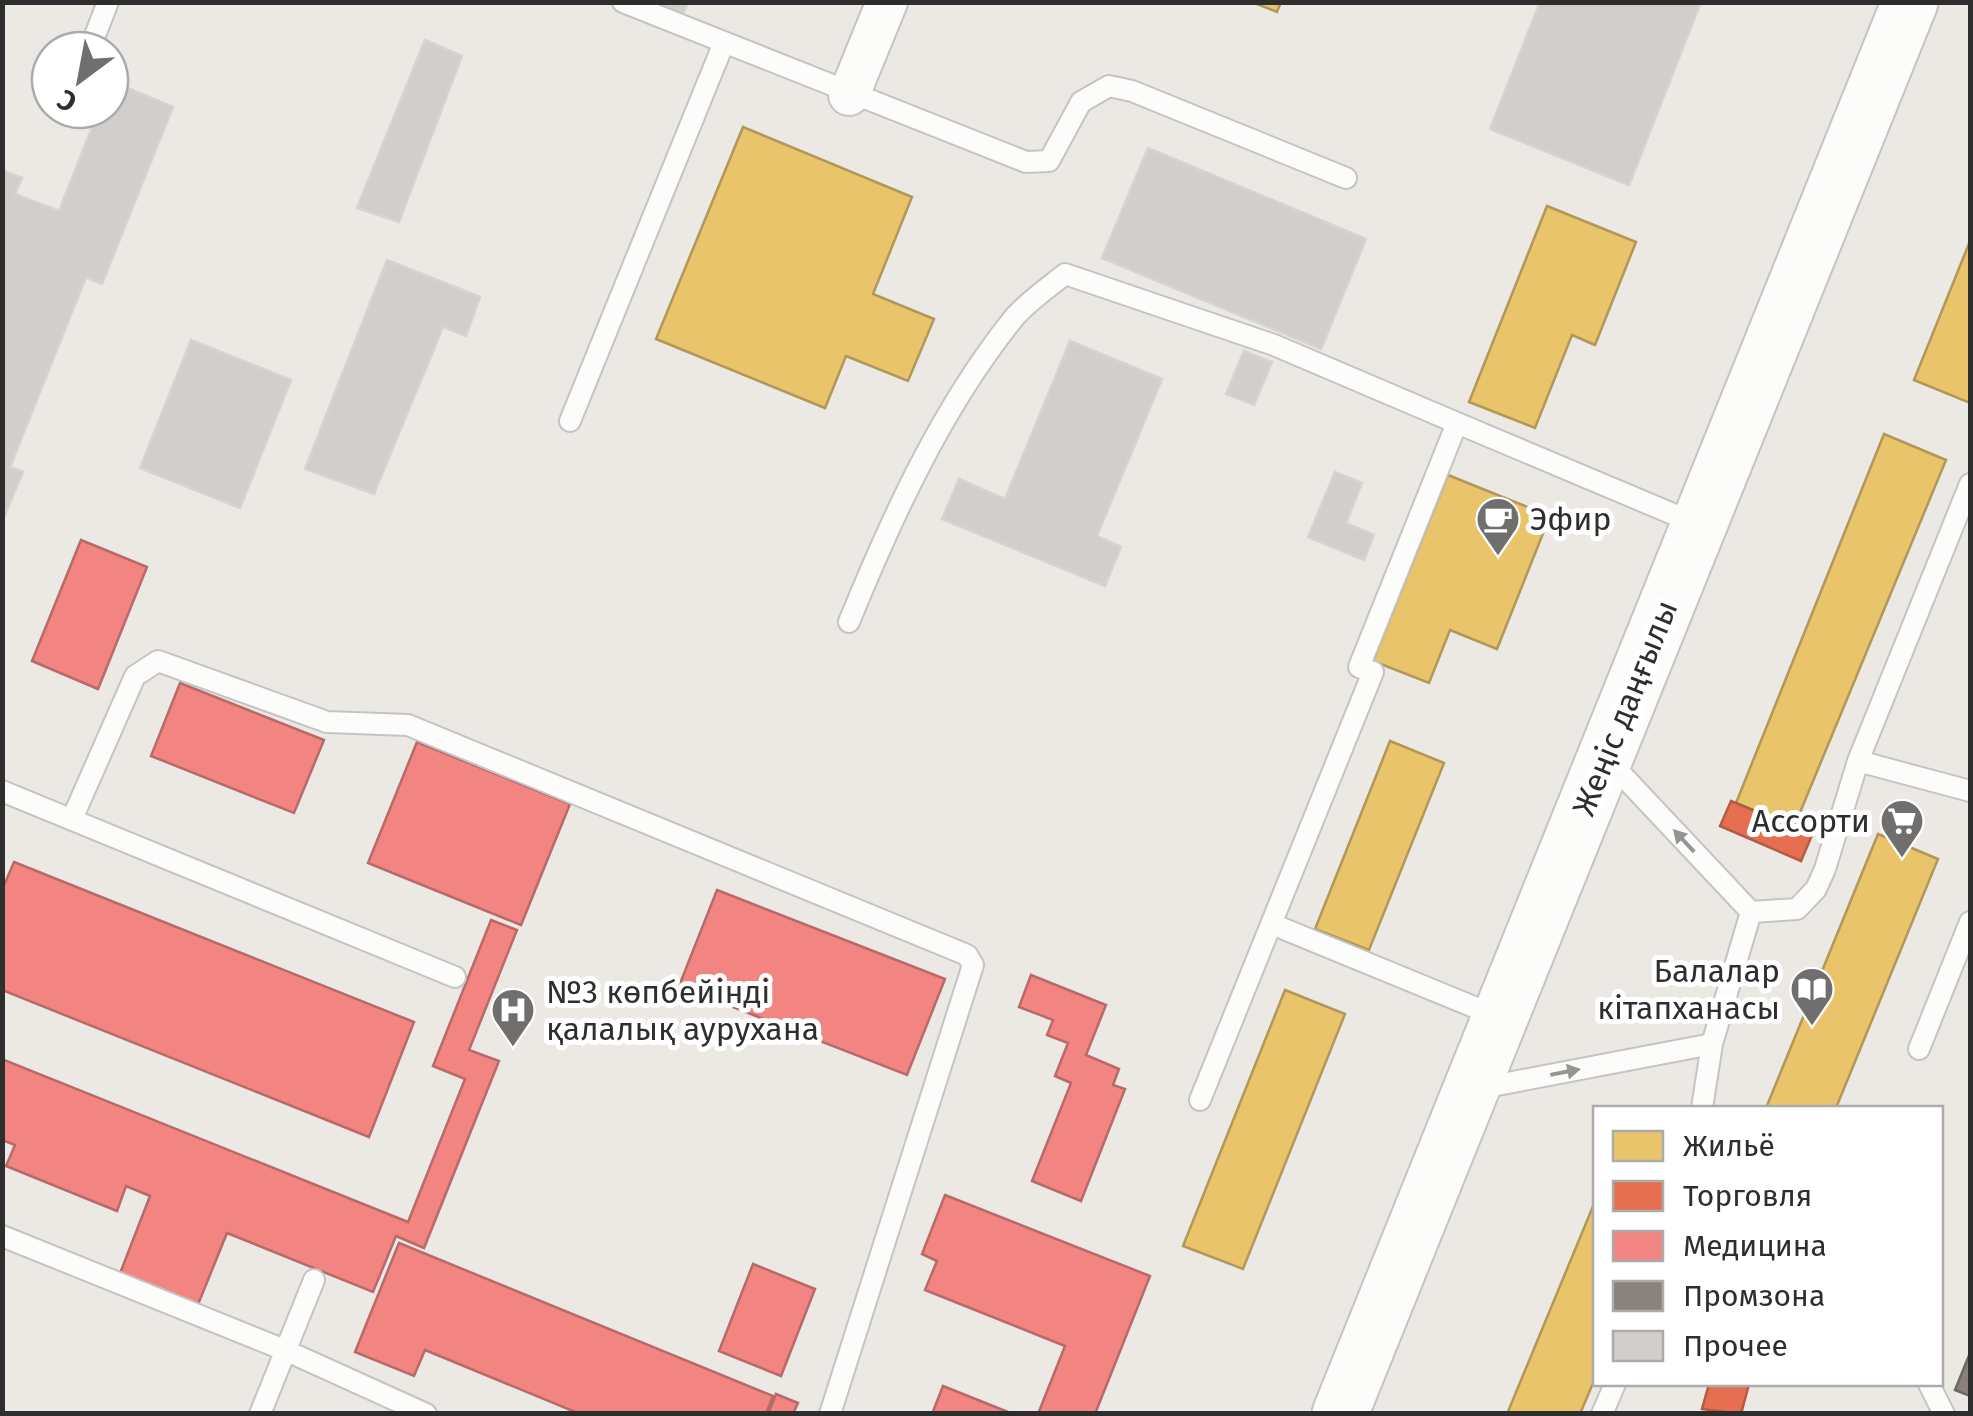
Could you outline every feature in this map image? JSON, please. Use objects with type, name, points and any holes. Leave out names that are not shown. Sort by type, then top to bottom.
[{"type":"main road","name":"Жеңіс даңғылы","points":[[1340,1414],[1910,2]]},
{"type":"street","points":[[850,95],[887,2]]},
{"type":"lane","points":[[97,30],[108,2]]},
{"type":"lane","points":[[623,2],[723,45],[1026,162],[1049,161],[1081,102],[1109,86],[1132,91],[1346,178]]},
{"type":"lane","points":[[570,420],[723,45]]},
{"type":"lane","points":[[849,622],[885,535],[942,424],[1014,317],[1065,274],[1274,345],[1701,525]]},
{"type":"lane","points":[[1200,1100],[1374,672],[1360,667],[1457,422]]},
{"type":"lane","points":[[1606,757],[1751,912],[1796,910],[1816,890],[1858,761],[1970,484]]},
{"type":"lane","points":[[72,819],[135,676],[158,660],[327,722],[408,724],[967,955],[973,965],[830,1414]]},
{"type":"lane","points":[[1858,761],[1970,791]]},
{"type":"lane","points":[[2,791],[455,976]]},
{"type":"lane","points":[[1702,1106],[1712,1044],[1751,912]]},
{"type":"lane","points":[[1919,1049],[1970,922]]},
{"type":"lane","points":[[1272,924],[1498,1017]]},
{"type":"lane","points":[[1469,1090],[1712,1044]]},
{"type":"lane","points":[[2,1236],[287,1351],[426,1414]]},
{"type":"lane","points":[[260,1414],[314,1280]]},
{"type":"lane","points":[[1602,1414],[1614,1386]]},
{"type":"lane","points":[[1930,1386],[1944,1414]]},
{"type":"building: Жильё","points":[[1252,2],[1281,2],[1277,12]]},
{"type":"building: Жильё","points":[[743,127],[912,197],[873,294],[934,319],[908,381],[846,356],[825,408],[656,339]]},
{"type":"building: Жильё","points":[[1547,206],[1636,242],[1595,345],[1572,335],[1535,428],[1469,402]]},
{"type":"building: Жильё","points":[[1970,241],[1970,403],[1914,380]]},
{"type":"building: Жильё","points":[[1884,434],[1946,460],[1794,827],[1736,803]]},
{"type":"building: Жильё","points":[[1448,475],[1550,516],[1497,649],[1450,630],[1429,683],[1373,661]]},
{"type":"building: Жильё","points":[[1390,741],[1444,763],[1369,950],[1315,929]]},
{"type":"building: Жильё","points":[[1878,834],[1938,859],[1837,1106],[1767,1106]]},
{"type":"building: Жильё","points":[[1285,990],[1345,1014],[1243,1269],[1183,1246]]},
{"type":"building: Жильё","points":[[1593,1206],[1593,1383],[1580,1414],[1507,1414]]},
{"type":"building: Торговля","points":[[1731,801],[1794,827],[1800,814],[1818,821],[1801,861],[1720,826]]},
{"type":"building: Торговля","points":[[1708,1386],[1748,1386],[1741,1414],[1702,1409]]},
{"type":"building: Медицина","points":[[81,540],[147,567],[98,689],[32,661]]},
{"type":"building: Медицина","points":[[180,683],[324,740],[294,813],[151,756]]},
{"type":"building: Медицина","points":[[417,742],[570,804],[521,925],[368,863]]},
{"type":"building: Медицина","points":[[14,862],[414,1022],[369,1137],[2,990],[2,890]]},
{"type":"building: Медицина","points":[[717,890],[945,979],[907,1075],[679,986]]},
{"type":"building: Медицина","points":[[491,920],[517,930],[469,1050],[499,1061],[424,1248],[396,1236],[373,1292],[227,1233],[197,1307],[119,1276],[150,1196],[126,1186],[117,1211],[6,1166],[15,1145],[2,1140],[2,1059],[408,1222],[465,1079],[433,1066]]},
{"type":"building: Медицина","points":[[1031,975],[1106,1005],[1086,1055],[1119,1069],[1113,1085],[1125,1089],[1081,1201],[1032,1181],[1071,1083],[1055,1076],[1068,1043],[1047,1035],[1053,1020],[1019,1007]]},
{"type":"building: Медицина","points":[[945,1195],[1150,1276],[1095,1414],[1038,1414],[1065,1346],[925,1290],[937,1261],[922,1254]]},
{"type":"building: Медицина","points":[[399,1243],[773,1396],[766,1414],[580,1414],[425,1350],[414,1376],[355,1352]]},
{"type":"building: Медицина","points":[[753,1264],[815,1289],[781,1376],[719,1351]]},
{"type":"building: Медицина","points":[[943,1386],[1013,1414],[932,1414]]},
{"type":"building: Медицина","points":[[776,1394],[798,1403],[793,1414],[768,1414]]},
{"type":"building: Промзона","points":[[1970,1353],[1970,1396],[1955,1390]]},
{"type":"building: Прочее","points":[[641,2],[688,2],[681,19]]},
{"type":"building: Прочее","points":[[1540,2],[1701,2],[1629,185],[1490,129]]},
{"type":"building: Прочее","points":[[425,40],[462,56],[399,222],[357,208]]},
{"type":"building: Прочее","points":[[130,89],[173,107],[102,284],[86,277],[10,467],[23,472],[2,522],[2,170],[22,178],[15,194],[59,211],[91,130],[130,130]]},
{"type":"building: Прочее","points":[[1148,148],[1366,239],[1321,349],[1102,258]]},
{"type":"building: Прочее","points":[[387,260],[480,297],[466,336],[443,327],[374,494],[305,469]]},
{"type":"building: Прочее","points":[[191,340],[291,380],[240,508],[140,468]]},
{"type":"building: Прочее","points":[[1070,341],[1162,379],[1097,536],[1121,547],[1105,586],[942,519],[959,479],[1005,499]]},
{"type":"building: Прочее","points":[[1244,351],[1272,362],[1254,405],[1226,394]]},
{"type":"building: Прочее","points":[[1335,472],[1362,483],[1346,523],[1374,535],[1364,560],[1308,537]]},
{"type":"place","name":"Эфир","points":[[1498,557]]},
{"type":"place","name":"Ассорти","points":[[1902,859]]},
{"type":"place","name":"Балалар кітапханасы","points":[[1812,1027]]},
{"type":"place","name":"№3 көпбейінді қалалық аурухана","points":[[513,1048]]}]
